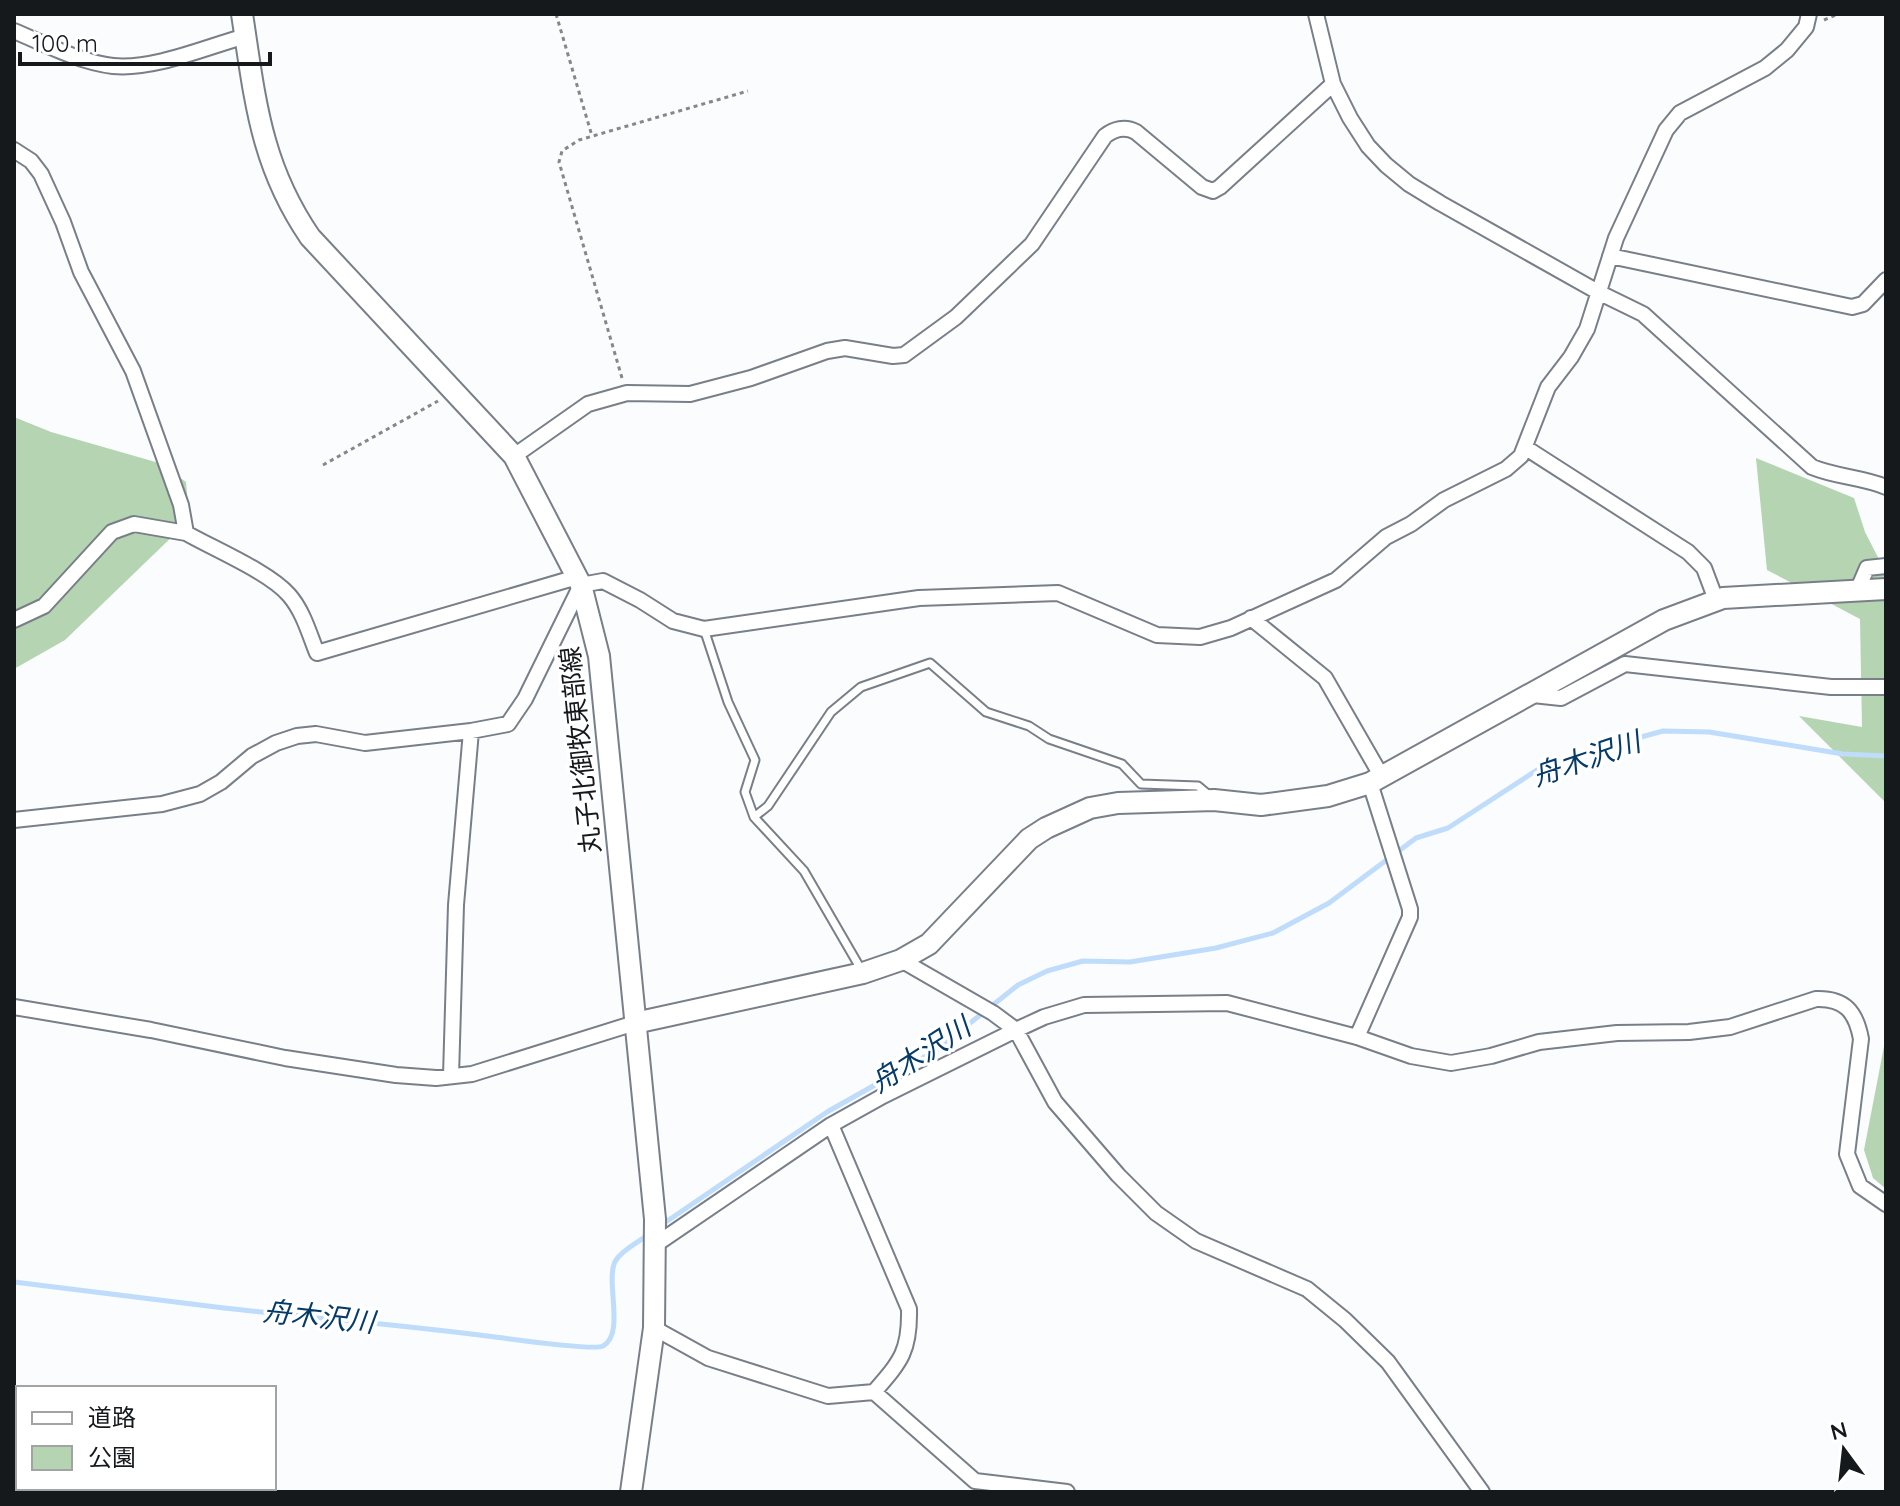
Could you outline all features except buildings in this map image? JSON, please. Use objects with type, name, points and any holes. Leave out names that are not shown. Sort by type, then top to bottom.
[{"type":"main road","name":"丸子北御牧東部線","points":[[242,14],[262,136],[274,173],[294,213],[310,237],[514,456],[579,581],[599,656],[655,1219],[654,1328],[631,1492]]},
{"type":"main road","points":[[635,1023],[863,973],[901,960],[929,944],[1029,839],[1090,808],[1118,803],[1214,800],[1261,805],[1328,796],[1376,780],[1664,620],[1716,600],[1754,595],[1886,589]]},
{"type":"street","points":[[1316,14],[1333,84],[1350,118],[1368,146],[1409,184],[1598,292],[1643,314],[1812,467],[1827,473],[1866,479],[1886,487]]},
{"type":"street","points":[[14,620],[44,606],[112,532],[134,524],[186,533],[273,582],[288,594],[299,610],[317,653],[579,581],[603,581],[673,621],[704,629],[919,598],[1058,593],[1157,635],[1200,637],[1336,580],[1386,537],[1411,524],[1444,500],[1506,469],[1526,448],[1548,387],[1587,329],[1610,256],[1666,130],[1680,113],[1765,68],[1787,50],[1806,27],[1809,14]]},
{"type":"street","points":[[14,31],[67,53],[112,66],[142,65],[246,36]]},
{"type":"street","points":[[514,456],[588,404],[627,393],[690,394],[845,348],[904,355],[956,317],[1032,244],[1105,136],[1112,131],[1129,129],[1136,132],[1202,187],[1213,191],[1333,84]]},
{"type":"street","points":[[14,150],[31,161],[41,174],[81,272],[133,371],[181,505],[186,533]]},
{"type":"street","points":[[1610,256],[1852,307],[1863,304],[1886,280]]},
{"type":"street","points":[[1526,448],[1688,552],[1704,568],[1716,600]]},
{"type":"street","points":[[1858,589],[1867,568],[1886,566]]},
{"type":"street","points":[[14,820],[162,804],[200,794],[221,782],[252,756],[297,736],[316,734],[365,743],[508,724],[525,699],[579,581]]},
{"type":"street","points":[[1251,618],[1325,678],[1376,780],[1410,909],[1410,917],[1357,1037]]},
{"type":"street","points":[[1533,695],[1561,698],[1625,664],[1831,687],[1886,687]]},
{"type":"street","points":[[451,1076],[456,905],[471,731]]},
{"type":"street","points":[[901,960],[993,1013],[1016,1030],[1055,1102],[1118,1175],[1156,1213],[1196,1241],[1307,1289],[1345,1320],[1388,1362],[1482,1492]]},
{"type":"street","points":[[655,1245],[831,1125],[1016,1030],[1044,1017],[1084,1005],[1227,1003],[1357,1037],[1411,1056],[1451,1063],[1491,1056],[1539,1042],[1617,1033],[1689,1032],[1730,1027],[1816,999],[1829,999],[1849,1007],[1858,1021],[1861,1039],[1847,1154],[1860,1186],[1886,1204]]},
{"type":"street","points":[[14,1007],[382,1073],[436,1078],[472,1074],[513,1063],[635,1023]]},
{"type":"street","points":[[654,1328],[708,1358],[828,1396],[874,1392],[895,1368],[909,1338],[909,1309],[831,1125]]},
{"type":"street","points":[[874,1392],[975,1481],[1067,1492]]},
{"type":"lane","points":[[704,629],[728,702],[755,760],[745,792],[754,817],[804,871],[863,973]]},
{"type":"lane","points":[[754,817],[768,806],[831,712],[841,703],[861,687],[930,663],[986,712],[1029,726],[1049,739],[1122,764],[1141,784],[1198,786],[1214,800]]},
{"type":"path","points":[[556,14],[592,136]]},
{"type":"path","points":[[627,393],[559,162],[562,151],[592,136],[748,91]]},
{"type":"path","points":[[323,465],[453,392]]},
{"type":"green space","points":[[14,417],[51,432],[159,463],[186,482],[188,505],[178,531],[65,640],[14,669]]},
{"type":"green space","points":[[1756,458],[1854,498],[1865,532],[1886,573],[1886,803],[1799,716],[1862,727],[1860,619],[1767,570]]},
{"type":"green space","points":[[1886,1036],[1886,1189],[1873,1178],[1864,1150]]},
{"type":"waterway","name":"舟木沢川","points":[[660,1226],[827,1112],[935,1051],[1018,985],[1047,971],[1083,961],[1130,962],[1216,948],[1273,933],[1329,903],[1416,838],[1448,828],[1537,770],[1663,731],[1709,732],[1843,754],[1886,756]]},
{"type":"waterway","name":"舟木沢川","points":[[14,1282],[224,1308],[596,1347],[610,1340],[613,1330],[612,1279],[616,1260],[649,1234]]}]
